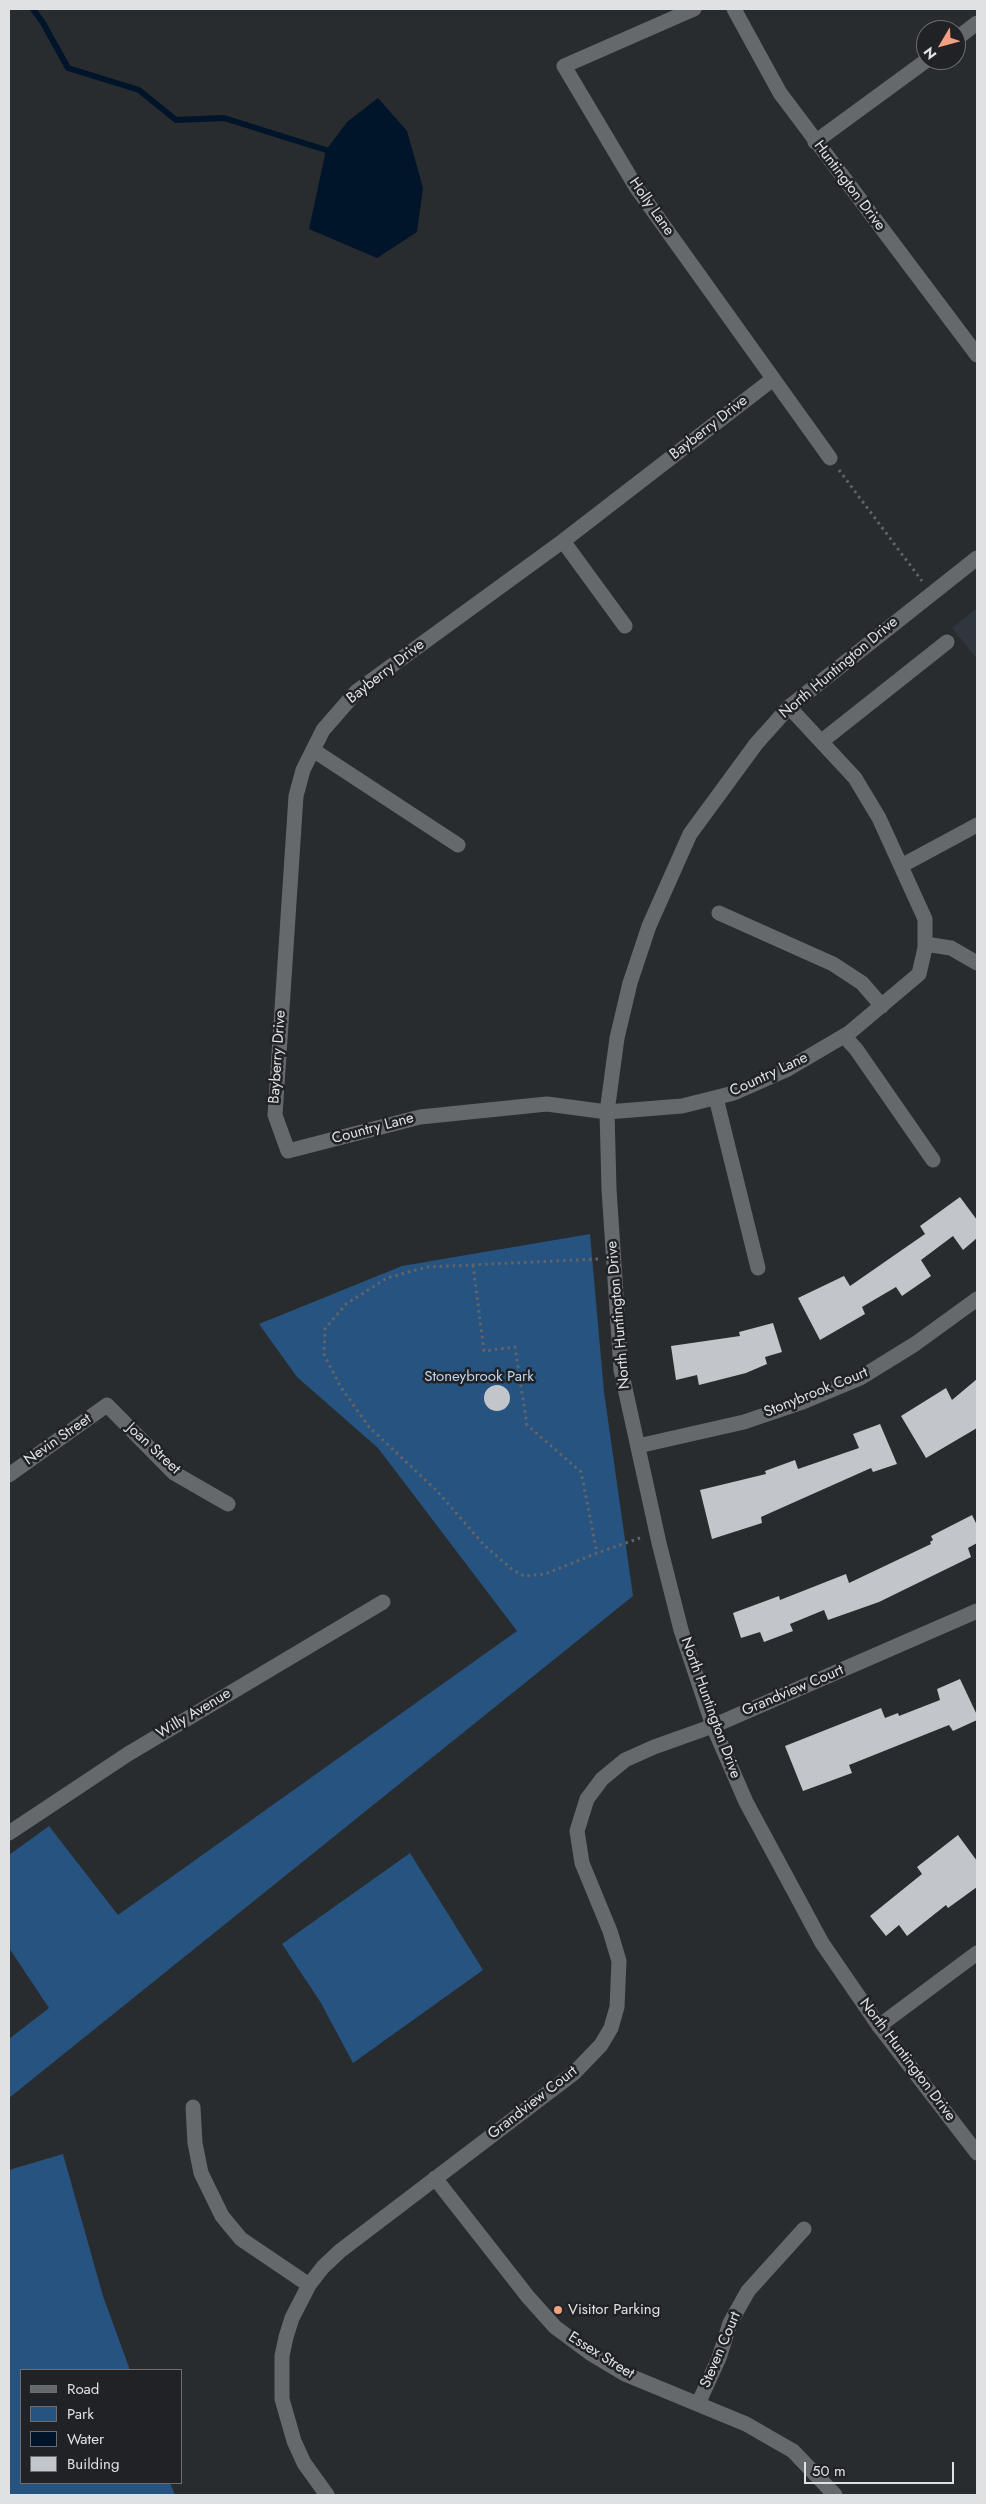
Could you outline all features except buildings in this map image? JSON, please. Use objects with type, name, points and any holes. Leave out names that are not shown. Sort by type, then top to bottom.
[{"type":"street","name":"Holly Lane","points":[[694,9],[564,66],[636,187],[830,458]]},
{"type":"street","name":"Huntington Drive","points":[[734,9],[780,93],[977,352]]},
{"type":"street","points":[[966,31],[977,23]]},
{"type":"street","points":[[816,142],[916,68]]},
{"type":"street","name":"Bayberry Drive","points":[[288,1151],[275,1115],[296,796],[303,770],[323,730],[357,690],[563,541],[773,378]]},
{"type":"street","points":[[563,541],[625,626]]},
{"type":"street","name":"North Huntington Drive","points":[[977,558],[789,707],[756,744],[690,834],[648,926],[630,982],[617,1038],[607,1112],[613,1257],[621,1370],[657,1533],[681,1630],[713,1726],[746,1802],[822,1943],[879,2026],[977,2152]]},
{"type":"street","points":[[822,741],[947,642]]},
{"type":"street","name":"Country Lane","points":[[288,1151],[420,1116],[547,1104],[607,1112],[682,1106],[734,1094],[786,1070],[844,1036],[919,974],[925,944],[925,919],[879,818],[855,778],[789,707]]},
{"type":"street","points":[[313,750],[458,845]]},
{"type":"street","points":[[901,866],[977,825]]},
{"type":"street","points":[[719,913],[833,964],[862,983],[882,1006]]},
{"type":"street","points":[[925,944],[951,948],[977,963]]},
{"type":"street","points":[[844,1036],[856,1049],[933,1160]]},
{"type":"street","points":[[716,1098],[758,1268]]},
{"type":"street","name":"Stonybrook Court","points":[[638,1446],[744,1422],[800,1403],[860,1378],[916,1344],[977,1299]]},
{"type":"street","name":"Nevin Street","points":[[9,1475],[107,1405]]},
{"type":"street","name":"Joan Street","points":[[107,1405],[174,1473],[228,1504]]},
{"type":"street","name":"Willy Avenue","points":[[9,1833],[128,1754],[383,1602]]},
{"type":"street","name":"Grandview Court","points":[[326,2495],[304,2463],[294,2441],[282,2399],[281,2364],[286,2337],[292,2318],[309,2285],[323,2267],[340,2251],[574,2073],[601,2044],[611,2028],[617,2007],[619,1961],[610,1931],[582,1864],[577,1831],[587,1799],[602,1779],[625,1760],[713,1726],[977,1611]]},
{"type":"street","points":[[879,2026],[977,1953]]},
{"type":"street","points":[[193,2107],[195,2143],[201,2173],[222,2216],[241,2239],[309,2285]]},
{"type":"street","name":"Essex Street","points":[[434,2178],[523,2290],[555,2327],[590,2353],[625,2374],[746,2424],[793,2451],[834,2495]]},
{"type":"street","name":"Steven Court","points":[[698,2404],[719,2358],[730,2323],[748,2291],[804,2229]]},
{"type":"path","points":[[830,458],[932,593]]},
{"type":"path","points":[[613,1257],[560,1262],[427,1267],[387,1278],[346,1304],[325,1329],[323,1340],[327,1360],[340,1386],[369,1427],[436,1490],[485,1546],[513,1570],[524,1576],[536,1577],[597,1552],[657,1533]]},
{"type":"path","points":[[472,1265],[484,1351],[515,1347],[527,1425],[581,1472],[597,1552]]},
{"type":"shaded area","points":[[977,608],[977,659],[952,628]]},
{"type":"green space","name":"Stoneybrook Park","points":[[590,1234],[604,1392],[633,1596],[9,2098],[9,2039],[49,2008],[9,1948],[9,1855],[49,1826],[118,1915],[517,1631],[378,1448],[297,1377],[259,1324],[402,1266]]},
{"type":"green space","points":[[410,1853],[483,1970],[353,2063],[321,2003],[282,1944]]},
{"type":"green space","points":[[63,2154],[103,2296],[130,2369],[20,2369],[20,2484],[170,2484],[175,2495],[9,2495],[9,2170]]},
{"type":"water","points":[[378,98],[407,131],[423,188],[417,232],[377,258],[309,229],[326,150],[347,122]]},
{"type":"waterway","points":[[33,9],[68,68],[139,90],[176,120],[224,118],[326,150]]},
{"type":"place","name":"Visitor Parking","points":[[558,2310]]}]
